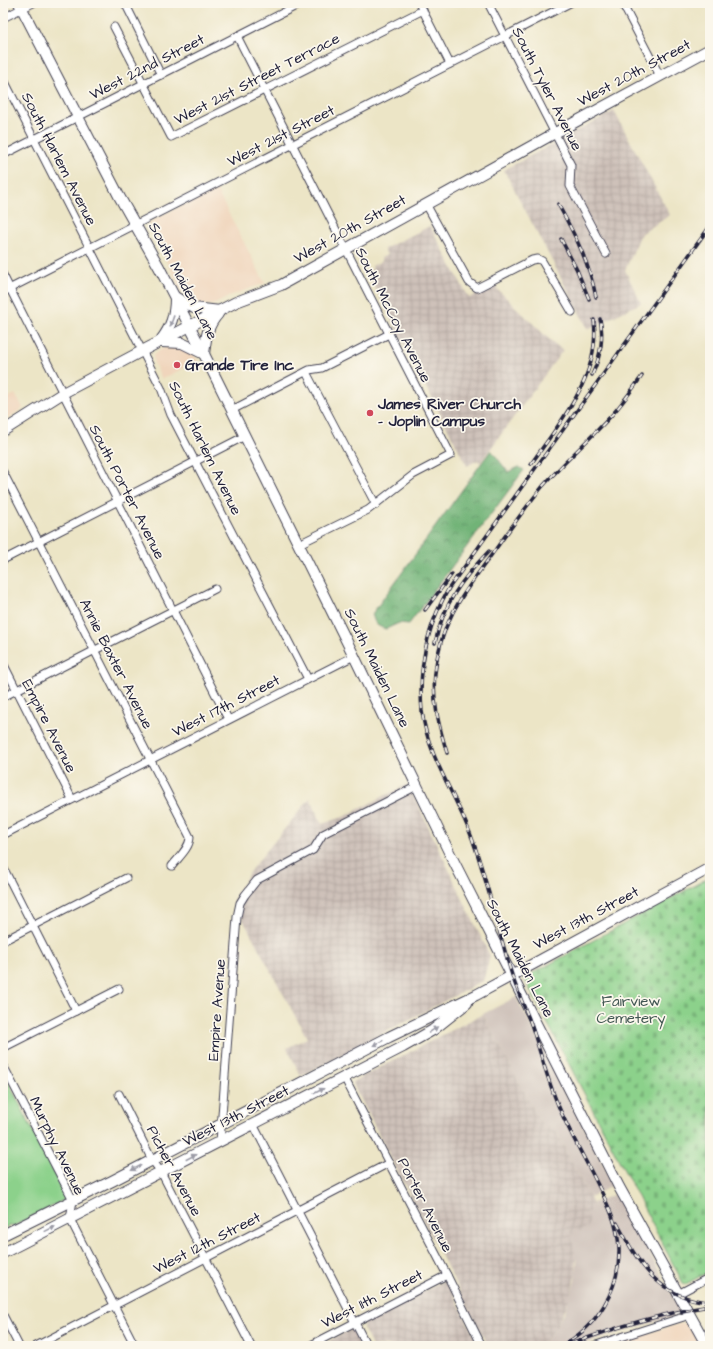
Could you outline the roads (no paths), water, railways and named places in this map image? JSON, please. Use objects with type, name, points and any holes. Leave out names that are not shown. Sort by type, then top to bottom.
[{"type":"main road","name":"South Maiden Lane","points":[[21,6],[119,196],[136,224],[190,326],[299,544],[450,854],[619,1187],[707,1346]]},
{"type":"main road","name":"West 20th Street","points":[[3,431],[63,393],[142,350],[236,302],[281,285],[710,49]]},
{"type":"main road","points":[[175,297],[194,308],[220,311]]},
{"type":"main road","points":[[160,342],[167,332],[172,320],[175,308],[175,297]]},
{"type":"main road","points":[[160,342],[182,343],[204,354],[209,327],[213,319],[220,311]]},
{"type":"main road","name":"West 13th Street","points":[[3,1235],[112,1181],[292,1087],[476,994],[710,868]]},
{"type":"main road","name":"West 13th Street","points":[[3,1253],[280,1111],[433,1030],[454,1014],[476,994]]},
{"type":"main road","points":[[346,1060],[349,1075]]},
{"type":"main road","points":[[326,1070],[333,1083]]},
{"type":"main road","points":[[292,1087],[299,1101]]},
{"type":"main road","points":[[274,1097],[280,1111]]},
{"type":"main road","points":[[240,1115],[250,1126]]},
{"type":"main road","points":[[200,1135],[207,1148]]},
{"type":"main road","points":[[112,1181],[117,1194]]},
{"type":"main road","points":[[24,1225],[31,1239]]},
{"type":"street","points":[[3,18],[21,6],[33,3]]},
{"type":"street","points":[[124,3],[161,75]]},
{"type":"street","name":"West 22nd Street","points":[[3,155],[302,3]]},
{"type":"street","points":[[419,3],[450,64]]},
{"type":"street","name":"South Tyler Avenue","points":[[488,3],[571,165],[570,186],[606,254]]},
{"type":"street","name":"West 21st Street","points":[[6,290],[570,3]]},
{"type":"street","points":[[622,3],[660,76]]},
{"type":"street","name":"West 21st Street Terrace","points":[[114,27],[171,137],[423,10]]},
{"type":"street","name":"South McCoy Avenue","points":[[237,36],[451,455],[413,475],[376,505]]},
{"type":"street","name":"South Harlem Avenue","points":[[3,78],[162,388],[171,415],[308,679]]},
{"type":"street","points":[[426,204],[472,285],[477,288],[532,260],[538,259],[542,261],[572,312]]},
{"type":"street","name":"South Porter Avenue","points":[[3,275],[6,290],[63,393],[228,720]]},
{"type":"street","points":[[232,410],[306,372],[322,368],[389,334]]},
{"type":"street","points":[[299,544],[376,505],[306,372]]},
{"type":"street","points":[[3,560],[245,436]]},
{"type":"street","name":"Annie Baxter Avenue","points":[[3,472],[190,837],[188,846],[172,866]]},
{"type":"street","points":[[3,697],[215,589]]},
{"type":"street","name":"West 17th Street","points":[[3,834],[354,656]]},
{"type":"street","name":"Empire Avenue","points":[[3,663],[72,799]]},
{"type":"street","name":"Empire Avenue","points":[[220,1142],[237,918],[240,904],[245,895],[257,880],[313,850],[323,834],[418,786]]},
{"type":"street","points":[[3,867],[76,1011]]},
{"type":"street","points":[[3,941],[126,878]]},
{"type":"street","points":[[3,1048],[119,989]]},
{"type":"street","name":"Murphy Avenue","points":[[3,1065],[73,1200],[70,1219],[135,1346]]},
{"type":"street","name":"Porter Avenue","points":[[349,1075],[389,1163],[482,1346]]},
{"type":"street","name":"Picher Avenue","points":[[119,1094],[152,1160],[161,1172],[251,1346]]},
{"type":"street","points":[[250,1126],[297,1211],[366,1346]]},
{"type":"street","name":"West 12th Street","points":[[36,1346],[389,1163]]},
{"type":"street","name":"West 11th Street","points":[[309,1346],[447,1275]]},
{"type":"street","points":[[678,1294],[710,1277]]},
{"type":"street","points":[[3,1315],[19,1346]]},
{"type":"street","points":[[593,1346],[690,1315]]},
{"type":"railway","points":[[558,204],[581,249],[590,272],[596,297]]},
{"type":"railway","points":[[561,1346],[585,1329],[604,1306],[611,1293],[618,1264],[619,1249],[616,1229],[606,1202],[570,1132],[554,1096],[531,1023],[511,972],[473,841],[430,745],[425,729],[422,711],[421,679],[423,663],[435,617],[449,588],[710,226]]},
{"type":"railway","points":[[561,239],[577,270],[589,299]]},
{"type":"railway","points":[[592,375],[600,348],[602,333],[600,319]]},
{"type":"railway","points":[[531,464],[566,415],[585,379],[591,360],[594,341],[594,320]]},
{"type":"railway","points":[[447,753],[435,703],[434,683],[442,639],[454,610],[470,584],[543,486],[602,426],[627,397],[642,376]]},
{"type":"railway","points":[[435,643],[443,616],[455,593],[470,572],[489,551]]},
{"type":"railway","points":[[425,610],[452,574]]},
{"type":"railway","points":[[617,1223],[642,1265],[652,1276],[677,1294],[692,1299],[710,1302]]},
{"type":"railway","points":[[571,1344],[640,1321],[675,1312],[710,1306]]},
{"type":"place","name":"Grande Tire Inc","points":[[177,365]]},
{"type":"place","name":"James River Church - Joplin Campus","points":[[370,413]]},
{"type":"park label","name":"Fairview Cemetery","points":[[631,1010]]}]
